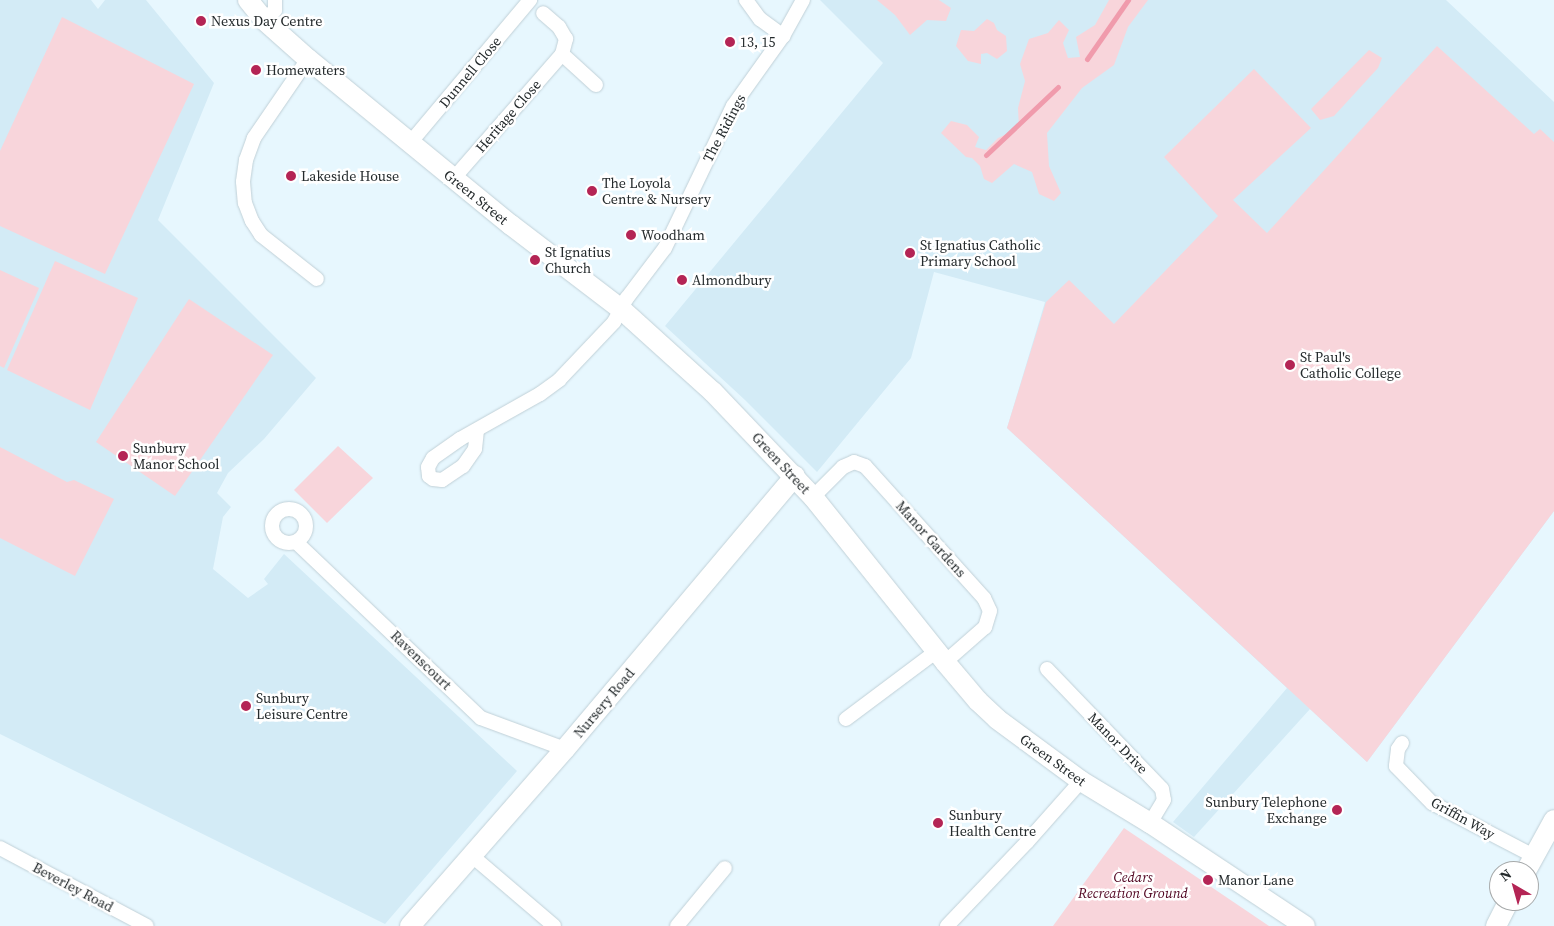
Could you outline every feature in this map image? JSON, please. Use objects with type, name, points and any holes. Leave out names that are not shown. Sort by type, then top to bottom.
[{"type":"street","name":"Green Street","points":[[248,0],[264,20],[308,59],[410,143],[620,309],[707,387],[813,496],[978,701],[997,719],[1080,781],[1150,823],[1305,926]]},
{"type":"street","points":[[264,20],[275,10],[275,0]]},
{"type":"street","name":"Dunnell Close","points":[[410,143],[530,0]]},
{"type":"street","points":[[746,0],[760,19],[783,36]]},
{"type":"street","name":"The Ridings","points":[[477,430],[540,394],[559,380],[614,322],[620,309],[665,248],[733,106],[783,36],[803,0]]},
{"type":"street","points":[[543,13],[559,27],[566,39],[562,54],[596,85]]},
{"type":"street","name":"Heritage Close","points":[[454,178],[562,54]]},
{"type":"street","points":[[308,59],[254,138],[246,160],[243,182],[245,203],[252,221],[261,235],[317,279]]},
{"type":"street","name":"Manor Gardens","points":[[813,496],[843,466],[854,462],[865,466],[984,598],[990,611],[985,627],[846,719]]},
{"type":"street","name":"Nursery Road","points":[[410,926],[565,749],[795,476]]},
{"type":"street","name":"Ravenscourt","points":[[296,542],[481,718],[565,749]]},
{"type":"street","name":"Manor Drive","points":[[1047,669],[1162,789],[1164,800],[1150,823]]},
{"type":"street","name":"Griffin Way","points":[[1402,743],[1398,749],[1396,766],[1432,803],[1525,861]]},
{"type":"street","points":[[947,926],[1027,842],[1080,781]]},
{"type":"street","points":[[1532,861],[1554,820]]},
{"type":"street","name":"Beverley Road","points":[[0,848],[146,926]]},
{"type":"street","points":[[471,855],[554,926]]},
{"type":"street","points":[[677,926],[725,868]]},
{"type":"street","points":[[1496,926],[1504,911]]},
{"type":"shaded area","name":"Sunbury Manor School","points":[[0,0],[91,0],[98,9],[105,0],[146,0],[214,83],[158,220],[316,378],[264,439],[228,473],[217,493],[231,507],[223,517],[213,569],[248,598],[268,584],[264,579],[284,554],[517,771],[385,924],[0,734]]},
{"type":"shaded area","name":"St Paul's Catholic College","points":[[820,0],[1446,0],[1554,102],[1554,511],[1367,762],[1310,709],[1194,837],[1173,822],[1287,688],[1007,428],[1045,302],[934,272],[911,358],[817,472],[745,400],[665,326],[883,63]]},
{"type":"green space","points":[[877,0],[939,0],[951,8],[946,21],[927,20],[910,35],[895,15]]},
{"type":"green space","points":[[1109,0],[1148,0],[1128,27],[1114,65],[1082,88],[1047,133],[1049,166],[1061,193],[1054,201],[1039,194],[1032,172],[1014,164],[992,183],[984,179],[980,166],[972,158],[966,157],[941,133],[951,121],[967,125],[979,137],[975,147],[986,150],[998,138],[1019,128],[1018,108],[1025,81],[1020,64],[1029,39],[1048,33],[1059,20],[1069,30],[1063,43],[1068,58],[1080,57],[1076,37],[1095,25]]},
{"type":"green space","points":[[62,17],[194,84],[105,274],[0,226],[0,151]]},
{"type":"green space","points":[[987,19],[994,23],[997,30],[1006,36],[1007,51],[997,59],[987,53],[981,54],[981,64],[968,61],[956,46],[961,30],[974,31]]},
{"type":"green space","name":"St Paul's Catholic College","points":[[1437,46],[1534,134],[1540,129],[1554,142],[1554,511],[1367,762],[1007,428],[1046,302],[1069,280],[1114,324],[1218,216],[1164,157],[1254,69],[1311,128],[1233,200],[1267,233]]},
{"type":"green space","points":[[1369,50],[1382,58],[1378,68],[1334,116],[1320,120],[1311,109]]},
{"type":"green space","points":[[55,261],[138,298],[90,410],[7,370]]},
{"type":"green space","points":[[0,270],[39,288],[4,368],[0,366]]},
{"type":"green space","points":[[189,299],[273,355],[175,496],[96,442]]},
{"type":"green space","points":[[338,446],[373,478],[327,523],[294,490]]},
{"type":"green space","points":[[0,447],[67,482],[74,480],[114,499],[75,576],[0,538]]},
{"type":"green space","name":"Cedars Recreation Ground","points":[[1124,828],[1269,926],[1053,926]]},
{"type":"waterway","points":[[1087,59],[1128,0]]},
{"type":"waterway","points":[[986,155],[1058,87]]},
{"type":"place","name":"Nexus Day Centre","points":[[201,21]]},
{"type":"place","name":"13, 15","points":[[730,42]]},
{"type":"place","name":"Homewaters","points":[[256,70]]},
{"type":"place","name":"Lakeside House","points":[[291,176]]},
{"type":"place","name":"The Loyola Centre & Nursery","points":[[592,191]]},
{"type":"place","name":"Woodham","points":[[631,235]]},
{"type":"place","name":"St Ignatius Catholic Primary School","points":[[910,253]]},
{"type":"place","name":"St Ignatius Church","points":[[535,260]]},
{"type":"place","name":"Almondbury","points":[[682,280]]},
{"type":"place","name":"St Paul's Catholic College","points":[[1290,365]]},
{"type":"place","name":"Sunbury Manor School","points":[[123,456]]},
{"type":"place","name":"Sunbury Leisure Centre","points":[[246,706]]},
{"type":"place","name":"Sunbury Telephone Exchange","points":[[1337,810]]},
{"type":"place","name":"Sunbury Health Centre","points":[[938,823]]},
{"type":"place","name":"Manor Lane","points":[[1208,880]]}]
